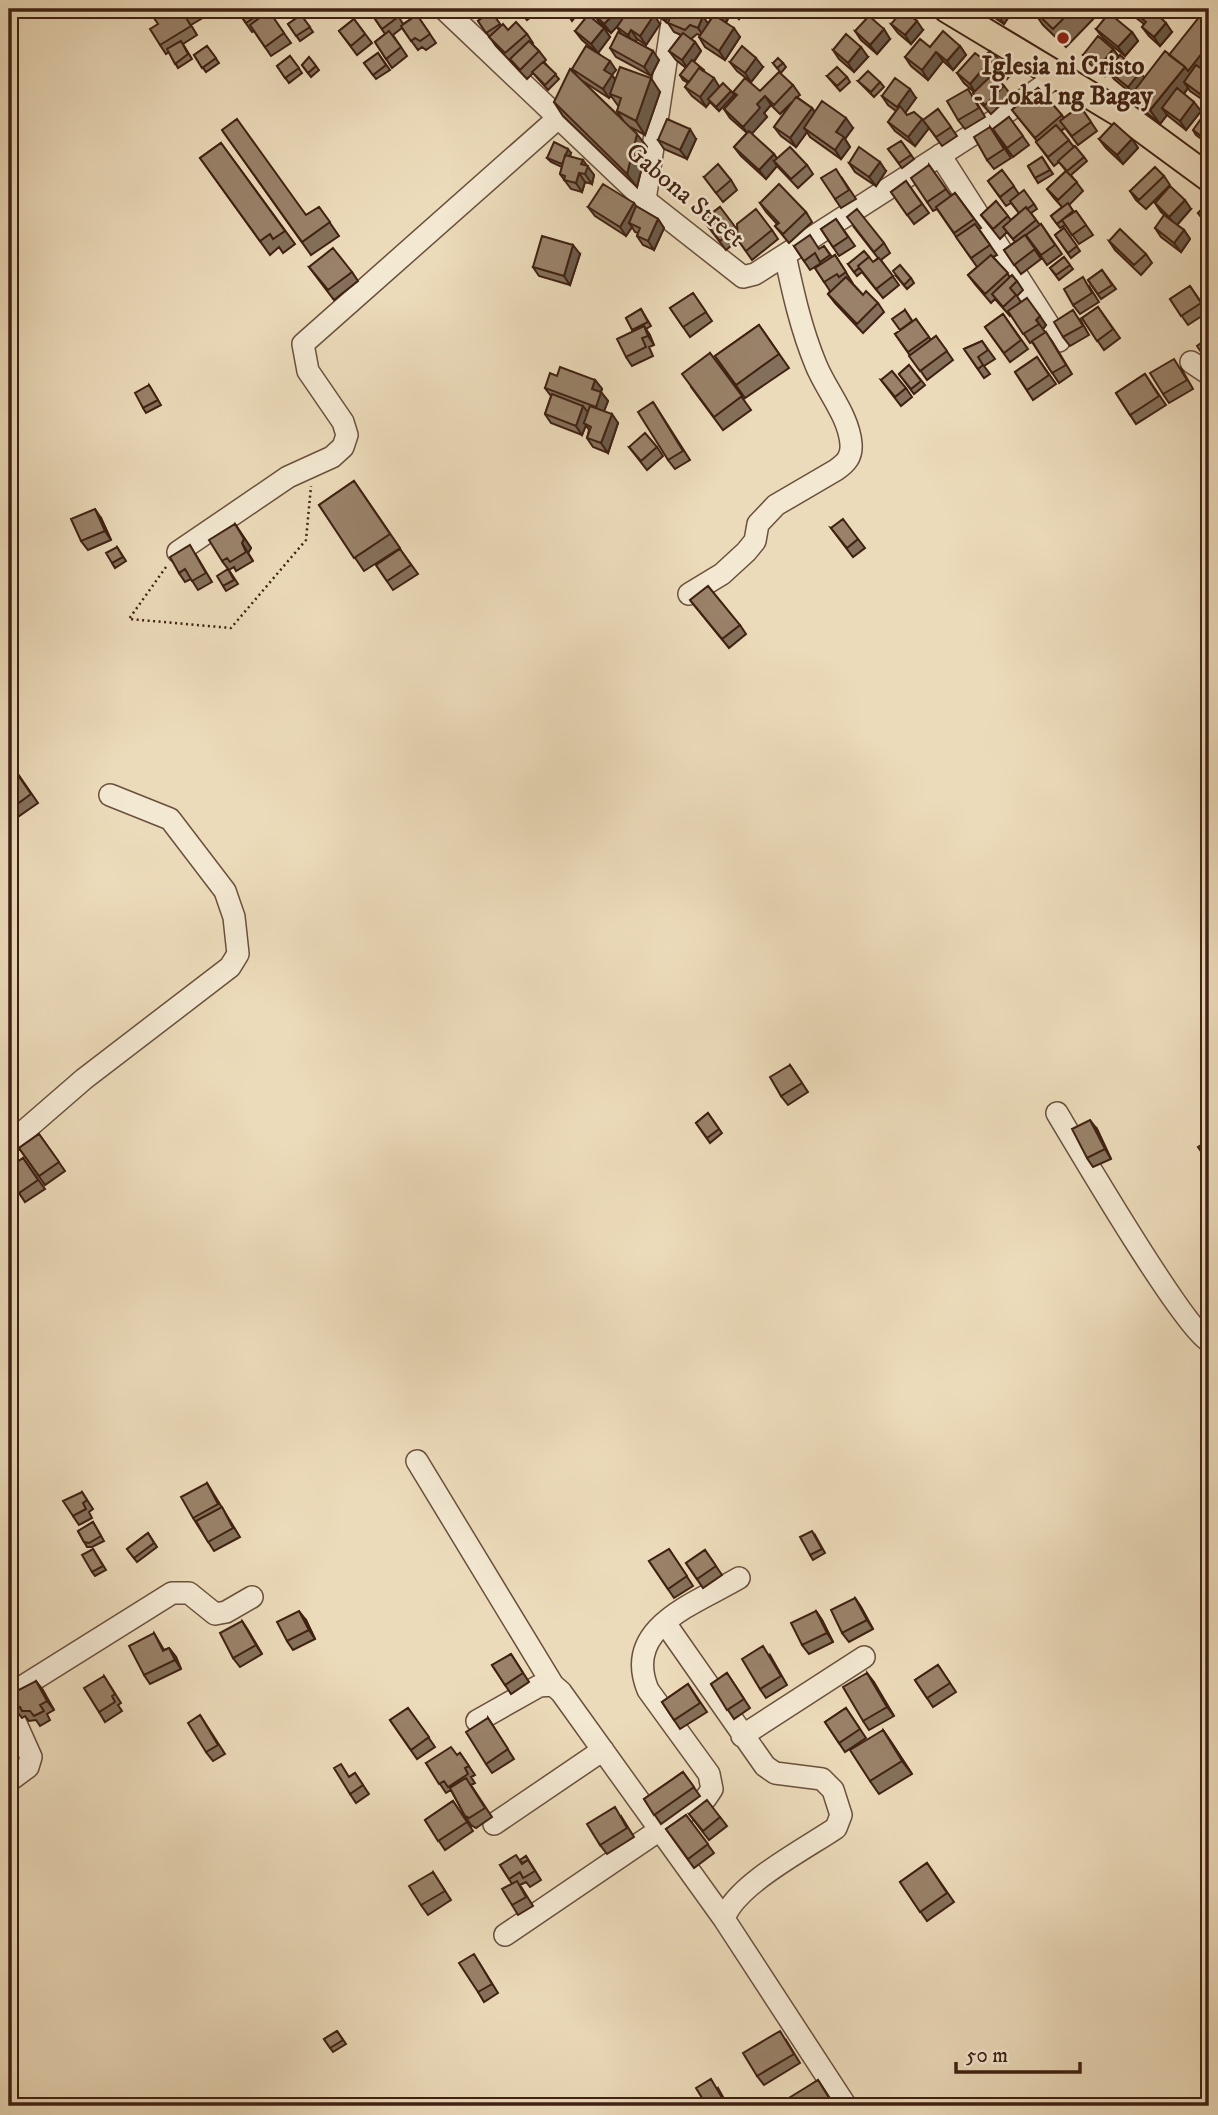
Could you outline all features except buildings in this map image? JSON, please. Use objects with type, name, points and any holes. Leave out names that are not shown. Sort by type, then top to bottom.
[{"type":"main road","points":[[947,9],[1058,75],[1134,107],[1209,178]]},
{"type":"street","name":"Gabona Street","points":[[444,9],[645,200],[743,277],[755,274],[785,255],[1058,75]]},
{"type":"street","points":[[645,200],[674,9]]},
{"type":"street","points":[[178,552],[288,477],[332,457],[343,447],[347,435],[343,422],[308,371],[303,344],[557,119]]},
{"type":"street","points":[[940,155],[1059,341]]},
{"type":"street","points":[[689,594],[722,574],[746,552],[755,541],[764,516],[836,470],[847,462],[852,453],[848,428],[817,367],[801,326],[785,255]]},
{"type":"street","points":[[1191,362],[1209,374]]},
{"type":"street","points":[[9,1144],[84,1079],[230,967],[238,954],[234,917],[225,891],[170,819],[110,795]]},
{"type":"street","points":[[1057,1113],[1124,1223],[1184,1312],[1209,1341]]},
{"type":"street","points":[[417,1461],[553,1685],[561,1692],[724,1919],[846,2106]]},
{"type":"street","points":[[505,1935],[706,1798],[712,1789],[709,1774],[648,1690],[642,1674],[646,1643],[654,1629],[739,1578]]},
{"type":"street","points":[[9,1695],[172,1593],[189,1592],[215,1614],[226,1612],[252,1597]]},
{"type":"street","points":[[665,1623],[756,1757],[775,1773],[822,1779],[832,1790],[841,1815],[836,1828],[741,1892],[728,1907],[724,1919]]},
{"type":"street","points":[[742,1736],[864,1657]]},
{"type":"street","points":[[477,1721],[539,1686],[553,1685]]},
{"type":"street","points":[[9,1708],[31,1757],[28,1767],[9,1781]]},
{"type":"street","points":[[494,1824],[603,1750]]},
{"type":"path","points":[[178,552],[129,619],[231,628],[306,540],[313,465]]},
{"type":"place","name":"Iglesia ni Cristo - Lokal ng Bagay","points":[[1063,38]]}]
